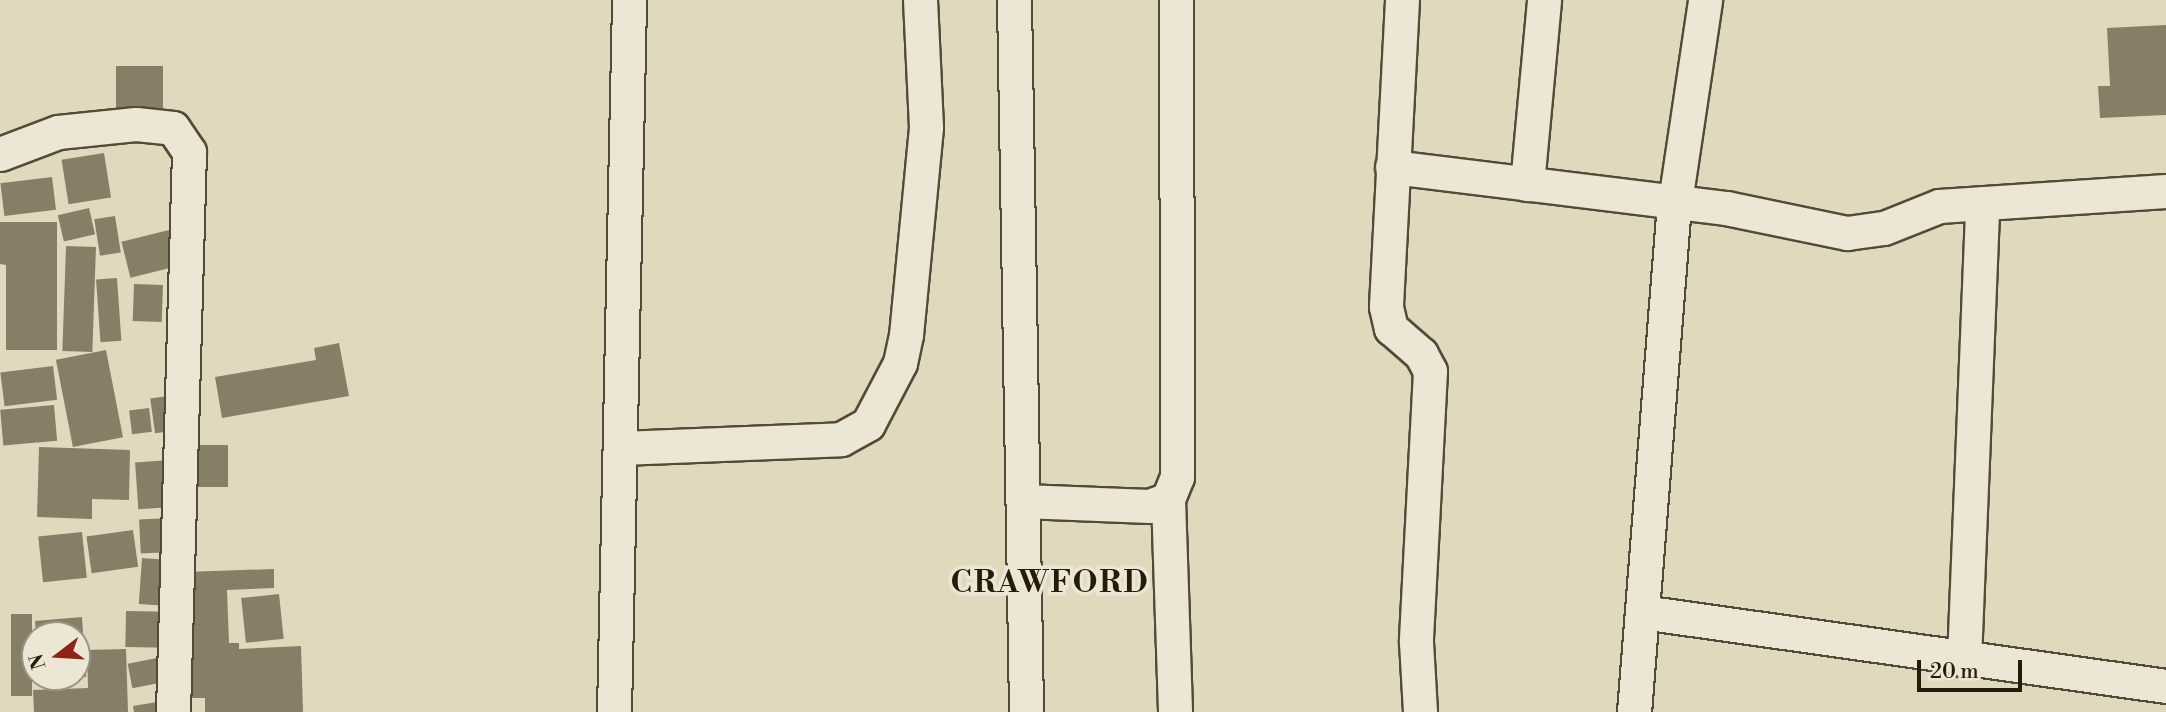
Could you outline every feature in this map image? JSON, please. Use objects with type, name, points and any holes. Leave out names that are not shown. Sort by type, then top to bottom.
[{"type":"street","points":[[614,712],[629,0]]},
{"type":"street","points":[[621,448],[841,439],[868,424],[900,363],[906,335],[926,127],[919,0]]},
{"type":"street","points":[[1014,0],[1026,712]]},
{"type":"street","points":[[1175,712],[1168,499],[1177,477],[1176,0]]},
{"type":"street","points":[[1402,0],[1386,307],[1391,328],[1421,354],[1430,371],[1432,393],[1416,642],[1420,712]]},
{"type":"street","points":[[1527,184],[1544,0]]},
{"type":"street","points":[[1634,712],[1676,203],[1705,0]]},
{"type":"street","points":[[0,154],[58,132],[136,124],[173,128],[189,152],[173,712]]},
{"type":"street","points":[[1392,167],[1676,203],[1847,233],[1884,228],[1938,206],[2166,191]]},
{"type":"street","points":[[1964,660],[1982,203]]},
{"type":"street","points":[[1023,501],[1149,506],[1168,499]]},
{"type":"street","points":[[1642,612],[2166,687]]},
{"type":"building","points":[[2166,25],[2166,115],[2100,118],[2098,86],[2110,86],[2107,28]]},
{"type":"building","points":[[116,66],[163,66],[163,108],[116,108]]},
{"type":"building","points":[[104,153],[111,197],[69,204],[62,160]]},
{"type":"building","points":[[52,177],[56,210],[4,216],[0,183]]},
{"type":"building","points":[[89,208],[95,234],[64,242],[58,215]]},
{"type":"building","points":[[115,216],[121,253],[100,256],[94,219]]},
{"type":"building","points":[[0,222],[57,222],[57,350],[6,350],[6,265],[0,264]]},
{"type":"building","points":[[169,230],[178,266],[130,278],[121,242]]},
{"type":"building","points":[[66,246],[96,247],[92,352],[62,351]]},
{"type":"building","points":[[117,278],[121,341],[100,342],[96,279]]},
{"type":"building","points":[[134,284],[163,285],[162,322],[133,321]]},
{"type":"building","points":[[339,343],[349,396],[222,418],[215,377],[316,360],[314,348]]},
{"type":"building","points":[[106,350],[123,437],[73,447],[56,360]]},
{"type":"building","points":[[53,366],[57,400],[5,406],[0,372]]},
{"type":"building","points":[[175,395],[180,430],[155,433],[150,398]]},
{"type":"building","points":[[54,405],[57,441],[3,446],[0,410]]},
{"type":"building","points":[[149,408],[152,432],[132,434],[129,410]]},
{"type":"building","points":[[191,445],[228,445],[228,487],[191,487]]},
{"type":"building","points":[[39,447],[130,450],[129,500],[92,499],[92,519],[37,517]]},
{"type":"building","points":[[170,460],[173,507],[138,509],[135,462]]},
{"type":"building","points":[[170,518],[172,552],[141,554],[139,520]]},
{"type":"building","points":[[133,530],[138,567],[92,573],[86,537]]},
{"type":"building","points":[[82,532],[87,578],[43,582],[38,537]]},
{"type":"building","points":[[142,558],[169,560],[166,606],[139,604]]},
{"type":"building","points":[[274,569],[274,588],[227,590],[229,643],[239,643],[239,649],[301,646],[303,712],[205,712],[205,698],[190,698],[185,572]]},
{"type":"building","points":[[279,594],[284,639],[246,643],[241,598]]},
{"type":"building","points":[[126,611],[167,612],[166,648],[125,647]]},
{"type":"building","points":[[11,614],[32,614],[32,621],[21,621],[21,691],[32,691],[32,696],[11,696]]},
{"type":"building","points":[[82,617],[82,621],[35,621]]},
{"type":"building","points":[[126,649],[128,712],[34,712],[33,691],[91,691],[91,650]]},
{"type":"building","points":[[162,657],[167,682],[132,688],[128,664]]},
{"type":"building","points":[[163,701],[164,712],[134,712],[133,706]]},
{"type":"district","name":"CRAWFORD","points":[[1050,583]]}]
